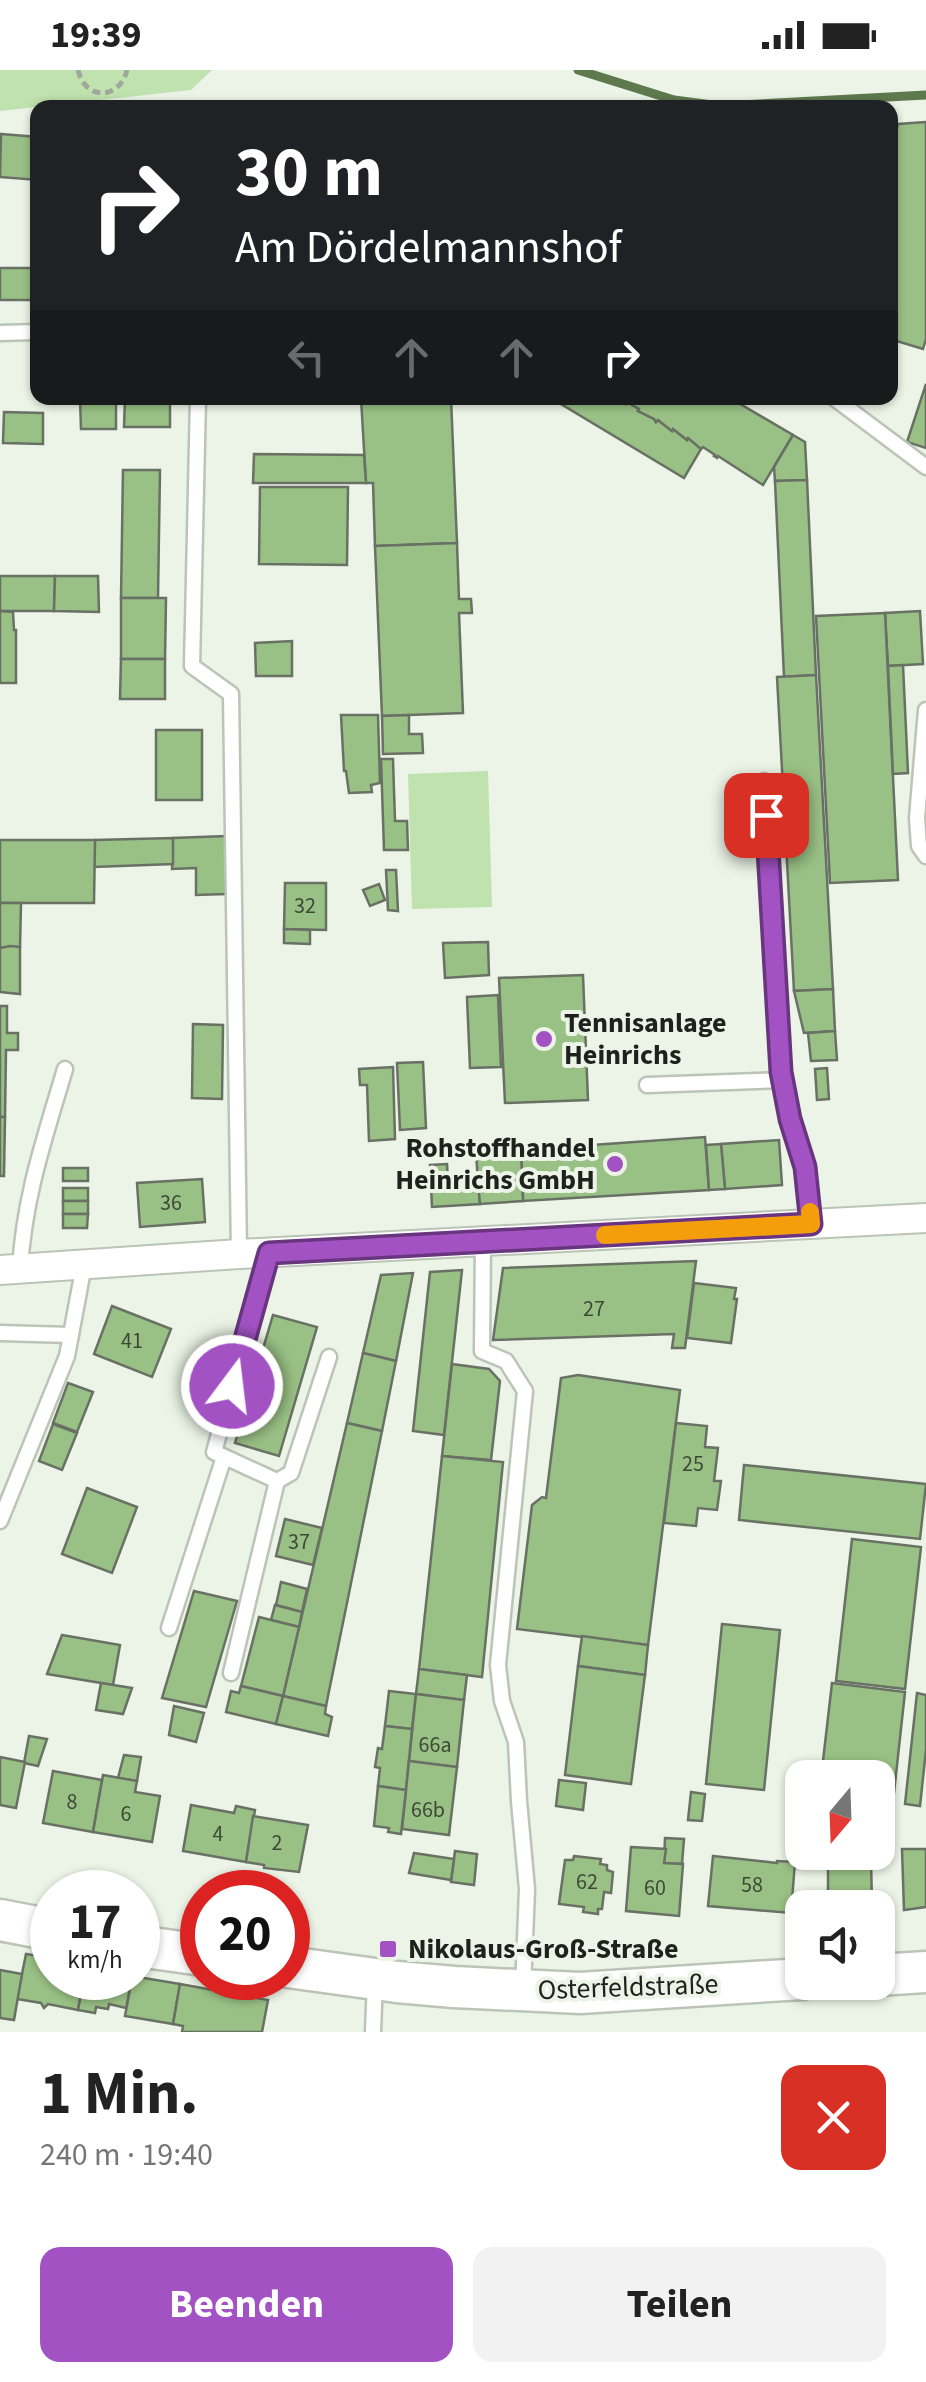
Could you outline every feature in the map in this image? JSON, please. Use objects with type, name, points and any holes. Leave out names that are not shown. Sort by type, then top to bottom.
[{"type":"street","points":[[10,1270],[926,1218]]},
{"type":"street","points":[[0,1920],[30,1926]]},
{"type":"street","name":"Osterfeldstraße","points":[[310,1970],[454,1987],[580,1992],[785,1981]]},
{"type":"street","points":[[895,1974],[926,1972]]},
{"type":"lane","points":[[0,333],[30,332]]},
{"type":"lane","points":[[198,405],[192,666],[231,694],[239,1254]]},
{"type":"lane","points":[[843,405],[926,468]]},
{"type":"lane","points":[[926,710],[917,818],[918,846],[926,856]]},
{"type":"lane","points":[[764,781],[782,1080],[805,1167],[811,1224]]},
{"type":"lane","points":[[10,1270],[21,1236],[32,1174],[65,1069]]},
{"type":"lane","points":[[647,1085],[782,1080]]},
{"type":"lane","points":[[483,1242],[482,1351],[506,1362],[525,1390],[498,1665],[502,1701],[516,1742],[527,1889],[524,1990]]},
{"type":"lane","points":[[269,1253],[214,1452],[277,1481]]},
{"type":"lane","points":[[0,1521],[67,1356],[84,1265]]},
{"type":"lane","points":[[0,1334],[71,1335]]},
{"type":"lane","points":[[231,1673],[277,1481],[291,1473],[329,1358]]},
{"type":"lane","points":[[170,1628],[224,1457]]},
{"type":"lane","points":[[373,2032],[375,1979]]},
{"type":"path","points":[[78,70],[86,87],[98,93],[118,88],[127,70]]},
{"type":"green space","points":[[0,70],[212,70],[191,90],[100,100],[30,100],[30,108],[0,111]]},
{"type":"green space","points":[[488,771],[492,907],[412,909],[408,774]]},
{"type":"building","points":[[926,122],[923,349],[898,341],[898,124]]},
{"type":"building","points":[[1,134],[30,136],[30,179],[0,177]]},
{"type":"building","points":[[0,268],[30,268],[30,300],[0,300]]},
{"type":"building","points":[[926,384],[926,448],[907,442]]},
{"type":"building","points":[[80,405],[116,405],[116,429],[81,429]]},
{"type":"building","points":[[125,405],[170,405],[170,427],[124,427]]},
{"type":"building","points":[[361,405],[451,405],[457,543],[375,546],[373,483],[366,483]]},
{"type":"building","points":[[563,405],[632,405],[688,438],[701,449],[684,478]]},
{"type":"building","points":[[632,405],[742,405],[793,435],[763,485]]},
{"type":"building","points":[[4,412],[43,413],[43,444],[3,443]]},
{"type":"building","points":[[793,435],[805,442],[807,480],[775,481],[774,467]]},
{"type":"building","points":[[254,454],[364,455],[366,483],[253,483]]},
{"type":"building","points":[[123,470],[160,470],[158,598],[121,598]]},
{"type":"building","points":[[807,480],[816,675],[784,677],[775,481]]},
{"type":"building","points":[[260,487],[348,487],[347,565],[259,564]]},
{"type":"building","points":[[457,543],[459,599],[471,599],[472,613],[459,613],[463,713],[382,716],[375,546]]},
{"type":"building","points":[[0,576],[55,576],[54,611],[0,611]]},
{"type":"building","points":[[55,576],[98,576],[99,612],[54,611]]},
{"type":"building","points":[[121,598],[166,598],[165,659],[121,659]]},
{"type":"building","points":[[0,611],[13,612],[16,683],[0,683]]},
{"type":"building","points":[[920,611],[923,664],[888,666],[885,613]]},
{"type":"building","points":[[885,613],[898,880],[830,883],[816,616]]},
{"type":"building","points":[[292,641],[292,676],[256,676],[255,643]]},
{"type":"building","points":[[121,659],[165,659],[165,699],[120,699]]},
{"type":"building","points":[[903,665],[908,773],[893,774],[888,666]]},
{"type":"building","points":[[816,675],[833,989],[794,991],[777,677]]},
{"type":"building","points":[[341,715],[378,715],[380,783],[371,785],[372,792],[349,793]]},
{"type":"building","points":[[409,715],[409,734],[422,734],[423,753],[383,754],[382,716]]},
{"type":"building","points":[[156,730],[202,730],[202,800],[156,800]]},
{"type":"building","points":[[381,759],[393,759],[395,821],[407,821],[408,850],[384,850]]},
{"type":"building","points":[[226,836],[226,894],[196,895],[196,868],[172,869],[173,838]]},
{"type":"building","points":[[173,838],[173,864],[94,867],[95,840]]},
{"type":"building","points":[[0,840],[95,840],[94,903],[0,903]]},
{"type":"building","points":[[386,870],[396,870],[398,911],[388,910]]},
{"type":"building","points":[[285,883],[326,883],[326,930],[284,929]]},
{"type":"building","points":[[379,884],[385,900],[370,906],[363,890]]},
{"type":"building","points":[[0,903],[21,903],[20,947],[0,948]]},
{"type":"building","points":[[284,929],[310,930],[310,944],[284,943]]},
{"type":"building","points":[[488,942],[489,975],[445,978],[443,943]]},
{"type":"building","points":[[20,947],[20,994],[0,992],[0,948]]},
{"type":"building","name":"Tennisanlage Heinrichs","points":[[583,975],[588,1100],[505,1103],[499,978]]},
{"type":"building","points":[[833,989],[835,1031],[804,1033],[794,991]]},
{"type":"building","points":[[498,995],[501,1067],[470,1068],[467,997]]},
{"type":"building","points":[[0,1006],[7,1006],[7,1033],[18,1033],[18,1050],[6,1050],[5,1117],[0,1117]]},
{"type":"building","points":[[193,1024],[223,1025],[222,1099],[192,1098]]},
{"type":"building","points":[[835,1031],[837,1060],[811,1061],[808,1033]]},
{"type":"building","points":[[423,1062],[426,1128],[400,1130],[397,1063]]},
{"type":"building","points":[[393,1067],[395,1139],[369,1141],[367,1085],[360,1085],[359,1069]]},
{"type":"building","points":[[827,1068],[829,1099],[817,1100],[815,1069]]},
{"type":"building","points":[[0,1117],[5,1117],[4,1176],[0,1176]]},
{"type":"building","name":"Rohstoffhandel Heinrichs GmbH","points":[[705,1137],[709,1190],[523,1201],[521,1150]]},
{"type":"building","points":[[779,1140],[782,1185],[725,1189],[721,1144]]},
{"type":"building","points":[[721,1144],[725,1189],[709,1190],[706,1145]]},
{"type":"building","points":[[521,1150],[522,1179],[478,1181],[476,1153]]},
{"type":"building","points":[[447,1164],[448,1181],[478,1181],[480,1204],[432,1207],[430,1165]]},
{"type":"building","points":[[63,1168],[88,1168],[88,1181],[63,1181]]},
{"type":"building","points":[[202,1179],[205,1222],[140,1227],[137,1183]]},
{"type":"building","points":[[522,1179],[523,1201],[480,1204],[478,1181]]},
{"type":"building","points":[[63,1188],[88,1188],[88,1201],[63,1201]]},
{"type":"building","points":[[63,1201],[88,1201],[88,1214],[63,1214]]},
{"type":"building","points":[[63,1214],[88,1214],[87,1228],[63,1228]]},
{"type":"building","points":[[696,1261],[685,1348],[672,1348],[674,1334],[493,1340],[503,1268]]},
{"type":"building","points":[[462,1270],[444,1435],[413,1431],[430,1272]]},
{"type":"building","points":[[413,1273],[396,1361],[363,1353],[381,1275]]},
{"type":"building","points":[[694,1283],[736,1288],[731,1343],[687,1338]]},
{"type":"building","points":[[112,1306],[171,1329],[152,1377],[94,1354]]},
{"type":"building","points":[[273,1315],[317,1327],[279,1456],[235,1443]]},
{"type":"building","points":[[363,1353],[396,1361],[382,1431],[347,1423]]},
{"type":"building","points":[[452,1364],[489,1369],[500,1381],[491,1460],[442,1456]]},
{"type":"building","points":[[578,1375],[680,1390],[648,1645],[517,1629],[532,1505],[546,1498],[561,1378]]},
{"type":"building","points":[[68,1383],[93,1392],[77,1432],[53,1423]]},
{"type":"building","points":[[347,1423],[382,1431],[326,1706],[283,1696]]},
{"type":"building","points":[[676,1423],[707,1426],[705,1447],[718,1448],[714,1481],[721,1481],[717,1510],[698,1508],[696,1526],[664,1523]]},
{"type":"building","points":[[53,1424],[77,1433],[62,1470],[39,1461]]},
{"type":"building","points":[[442,1456],[503,1462],[482,1677],[419,1669]]},
{"type":"building","points":[[744,1465],[926,1484],[920,1539],[739,1520]]},
{"type":"building","points":[[87,1488],[137,1507],[112,1573],[62,1554]]},
{"type":"building","points":[[285,1519],[322,1528],[313,1565],[276,1556]]},
{"type":"building","points":[[852,1539],[921,1547],[905,1689],[836,1681]]},
{"type":"building","points":[[281,1582],[307,1589],[302,1612],[276,1605]]},
{"type":"building","points":[[194,1591],[237,1601],[206,1707],[162,1698]]},
{"type":"building","points":[[275,1605],[302,1612],[299,1627],[271,1620]]},
{"type":"building","points":[[259,1617],[299,1627],[283,1696],[241,1686]]},
{"type":"building","points":[[722,1624],[780,1630],[764,1790],[706,1784]]},
{"type":"building","points":[[62,1635],[120,1645],[113,1685],[47,1674]]},
{"type":"building","points":[[582,1636],[648,1645],[645,1675],[578,1666]]},
{"type":"building","points":[[578,1666],[645,1675],[631,1784],[565,1775]]},
{"type":"building","points":[[419,1669],[467,1675],[464,1700],[416,1694]]},
{"type":"building","points":[[101,1683],[132,1688],[123,1714],[96,1710]]},
{"type":"building","points":[[832,1683],[905,1692],[895,1784],[895,1760],[823,1760]]},
{"type":"building","points":[[241,1686],[283,1696],[276,1724],[226,1712],[231,1691],[239,1693]]},
{"type":"building","points":[[389,1691],[416,1694],[412,1729],[385,1726]]},
{"type":"building","points":[[917,1693],[926,1695],[920,1806],[905,1804]]},
{"type":"building","points":[[416,1694],[464,1700],[457,1767],[409,1761]]},
{"type":"building","points":[[283,1696],[326,1706],[325,1714],[332,1717],[328,1736],[276,1724]]},
{"type":"building","points":[[174,1706],[204,1713],[196,1742],[169,1735]]},
{"type":"building","points":[[385,1726],[412,1729],[406,1790],[378,1786],[380,1768],[375,1767]]},
{"type":"building","points":[[29,1736],[47,1739],[38,1766],[24,1763]]},
{"type":"building","points":[[124,1755],[141,1757],[137,1781],[118,1778]]},
{"type":"building","points":[[0,1757],[25,1762],[16,1808],[0,1805]]},
{"type":"building","points":[[409,1761],[457,1767],[449,1835],[402,1829]]},
{"type":"building","points":[[53,1771],[102,1780],[93,1832],[43,1823]]},
{"type":"building","points":[[103,1775],[137,1781],[135,1792],[160,1796],[152,1842],[93,1832]]},
{"type":"building","points":[[559,1780],[586,1783],[583,1810],[556,1806]]},
{"type":"building","points":[[378,1786],[406,1790],[401,1834],[374,1826]]},
{"type":"building","points":[[691,1792],[705,1794],[702,1821],[688,1820]]},
{"type":"building","points":[[191,1805],[234,1813],[236,1806],[255,1810],[246,1862],[183,1851]]},
{"type":"building","points":[[253,1816],[308,1825],[299,1870],[264,1868],[246,1862]]},
{"type":"building","points":[[665,1838],[684,1839],[682,1864],[664,1863]]},
{"type":"building","points":[[631,1847],[666,1849],[664,1863],[683,1864],[679,1916],[626,1911]]},
{"type":"building","points":[[902,1849],[926,1849],[926,1907],[904,1910]]},
{"type":"building","points":[[455,1851],[477,1854],[474,1885],[451,1882]]},
{"type":"building","points":[[414,1853],[454,1859],[451,1880],[409,1873]]},
{"type":"building","points":[[574,1856],[601,1859],[600,1864],[613,1872],[611,1893],[604,1892],[598,1914],[583,1912],[584,1907],[559,1904],[565,1860],[573,1860]]},
{"type":"building","points":[[713,1856],[785,1861],[785,1870],[794,1870],[793,1890],[785,1890],[785,1912],[708,1906]]},
{"type":"building","points":[[828,1870],[871,1870],[872,1890],[828,1890]]},
{"type":"building","points":[[26,1954],[30,1955],[30,2000],[80,2000],[78,2010],[48,2004],[44,2008],[41,2003],[17,1999]]},
{"type":"building","points":[[0,1970],[22,1974],[14,2020],[0,2018]]},
{"type":"building","points":[[160,1981],[180,1984],[173,2024],[125,2016],[128,2000],[160,2000]]},
{"type":"building","points":[[180,1984],[180,2000],[268,2000],[262,2032],[182,2032],[183,2026],[173,2024]]},
{"type":"building","points":[[80,2000],[128,2000],[126,2008],[109,2004],[108,2009],[96,2007],[95,2013],[78,2010]]},
{"type":"waterway","points":[[578,70],[674,100]]},
{"type":"waterway","points":[[832,100],[926,95]]},
{"type":"slow traffic","points":[[605,1235],[811,1224],[810,1212]]},
{"type":"place","name":"Tennisanlage Heinrichs","points":[[544,1039]]},
{"type":"place","name":"Rohstoffhandel Heinrichs GmbH","points":[[615,1164]]},
{"type":"place","name":"Nikolaus-Groß-Straße","points":[[388,1949]]},
{"type":"route","points":[[232,1386],[269,1253],[811,1224],[805,1167],[781,1072],[766,815]]}]
